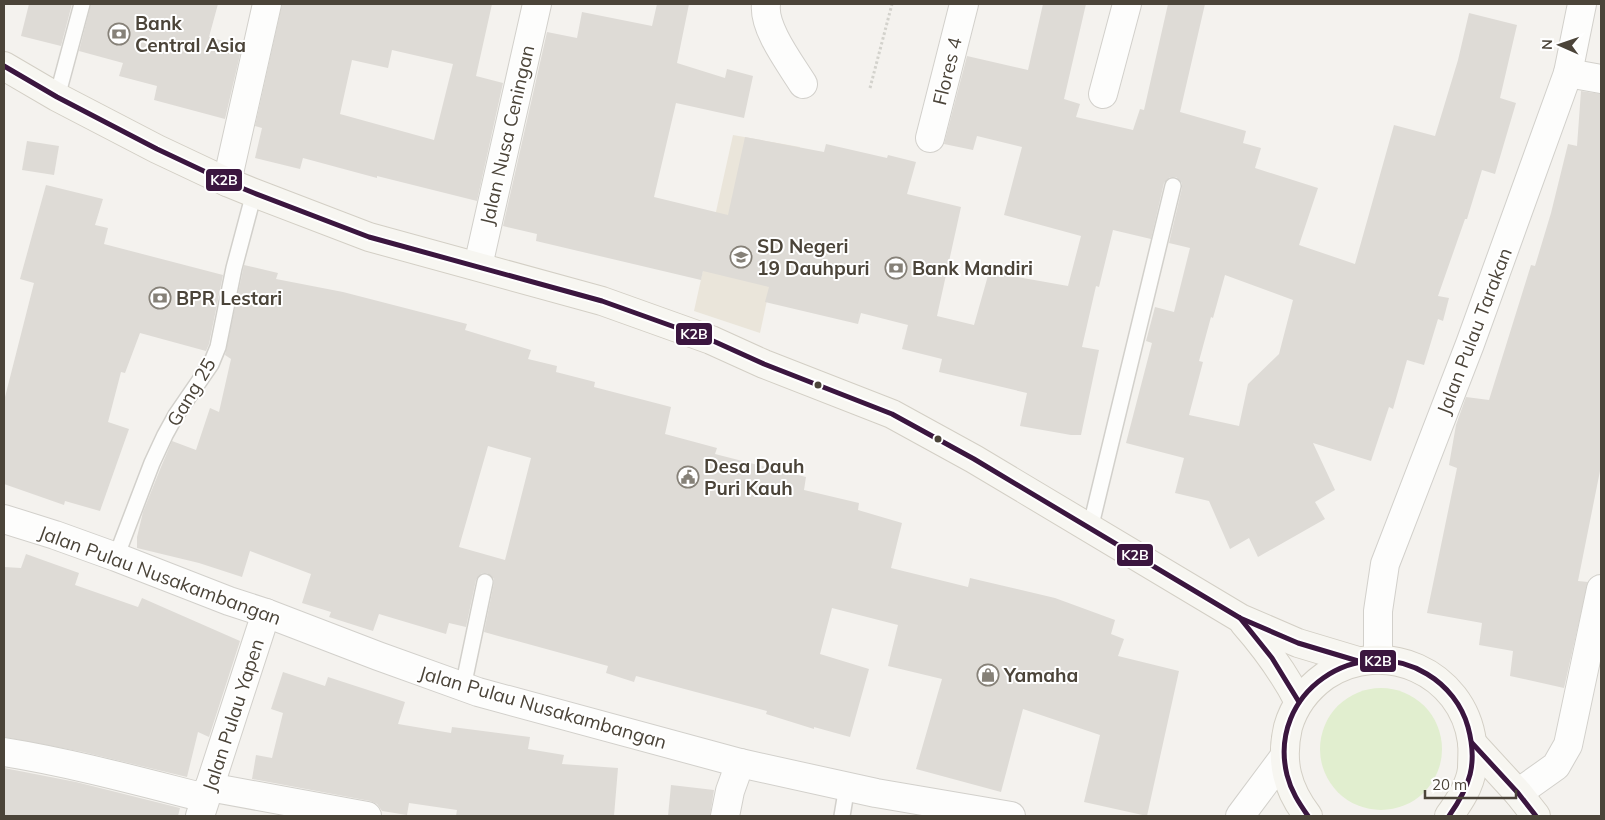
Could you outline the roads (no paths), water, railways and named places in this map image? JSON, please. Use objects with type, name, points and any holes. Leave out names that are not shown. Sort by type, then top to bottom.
[{"type":"main road","points":[[4,66],[57,97],[157,149],[226,182],[254,193],[369,236],[620,308],[711,340],[764,364],[892,414],[974,459],[1240,618],[1298,643],[1368,660],[1401,661],[1422,670],[1441,683],[1456,700],[1467,720],[1472,743],[1472,771],[1462,797],[1449,816]]},
{"type":"main road","points":[[1240,618],[1284,674],[1299,702]]},
{"type":"main road","points":[[1308,816],[1298,803],[1288,781],[1284,756],[1290,719],[1299,702],[1315,684],[1335,670],[1368,660]]},
{"type":"main road","points":[[1472,743],[1518,793],[1536,816]]},
{"type":"street","points":[[226,182],[266,4]]},
{"type":"street","name":"Jalan Nusa Ceningan","points":[[478,266],[537,4]]},
{"type":"street","points":[[766,4],[765,13],[770,29],[803,84]]},
{"type":"street","name":"Flores 4","points":[[930,138],[964,4]]},
{"type":"street","points":[[1103,94],[1127,4]]},
{"type":"street","name":"Jalan Pulau Tarakan","points":[[1368,660],[1385,564],[1470,344],[1568,74],[1582,4]]},
{"type":"street","points":[[1568,74],[1601,79]]},
{"type":"street","name":"Jalan Pulau Nusakambangan","points":[[4,519],[116,557],[229,602],[266,613],[463,687],[740,763],[876,793],[1011,816]]},
{"type":"street","points":[[1518,793],[1556,766],[1568,746],[1601,589]]},
{"type":"street","name":"Jalan Pulau Yapen","points":[[205,800],[266,613]]},
{"type":"street","points":[[4,752],[112,774],[205,800],[367,816]]},
{"type":"street","points":[[1240,816],[1284,756]]},
{"type":"street","points":[[725,816],[730,791],[740,763]]},
{"type":"lane","points":[[57,97],[82,4]]},
{"type":"lane","points":[[1090,529],[1173,186]]},
{"type":"lane","name":"Gang 25","points":[[116,557],[165,435],[176,415],[211,364],[218,346],[234,268],[254,193]]},
{"type":"lane","points":[[463,687],[486,582]]},
{"type":"lane","points":[[842,816],[848,786]]},
{"type":"place","name":"Bank Central Asia","points":[[119,34]]},
{"type":"place","name":"SD Negeri 19 Dauhpuri","points":[[741,257]]},
{"type":"place","name":"Bank Mandiri","points":[[896,268]]},
{"type":"place","name":"BPR Lestari","points":[[160,298]]},
{"type":"place","name":"Desa Dauh Puri Kauh","points":[[688,477]]},
{"type":"place","name":"Yamaha","points":[[988,675]]}]
